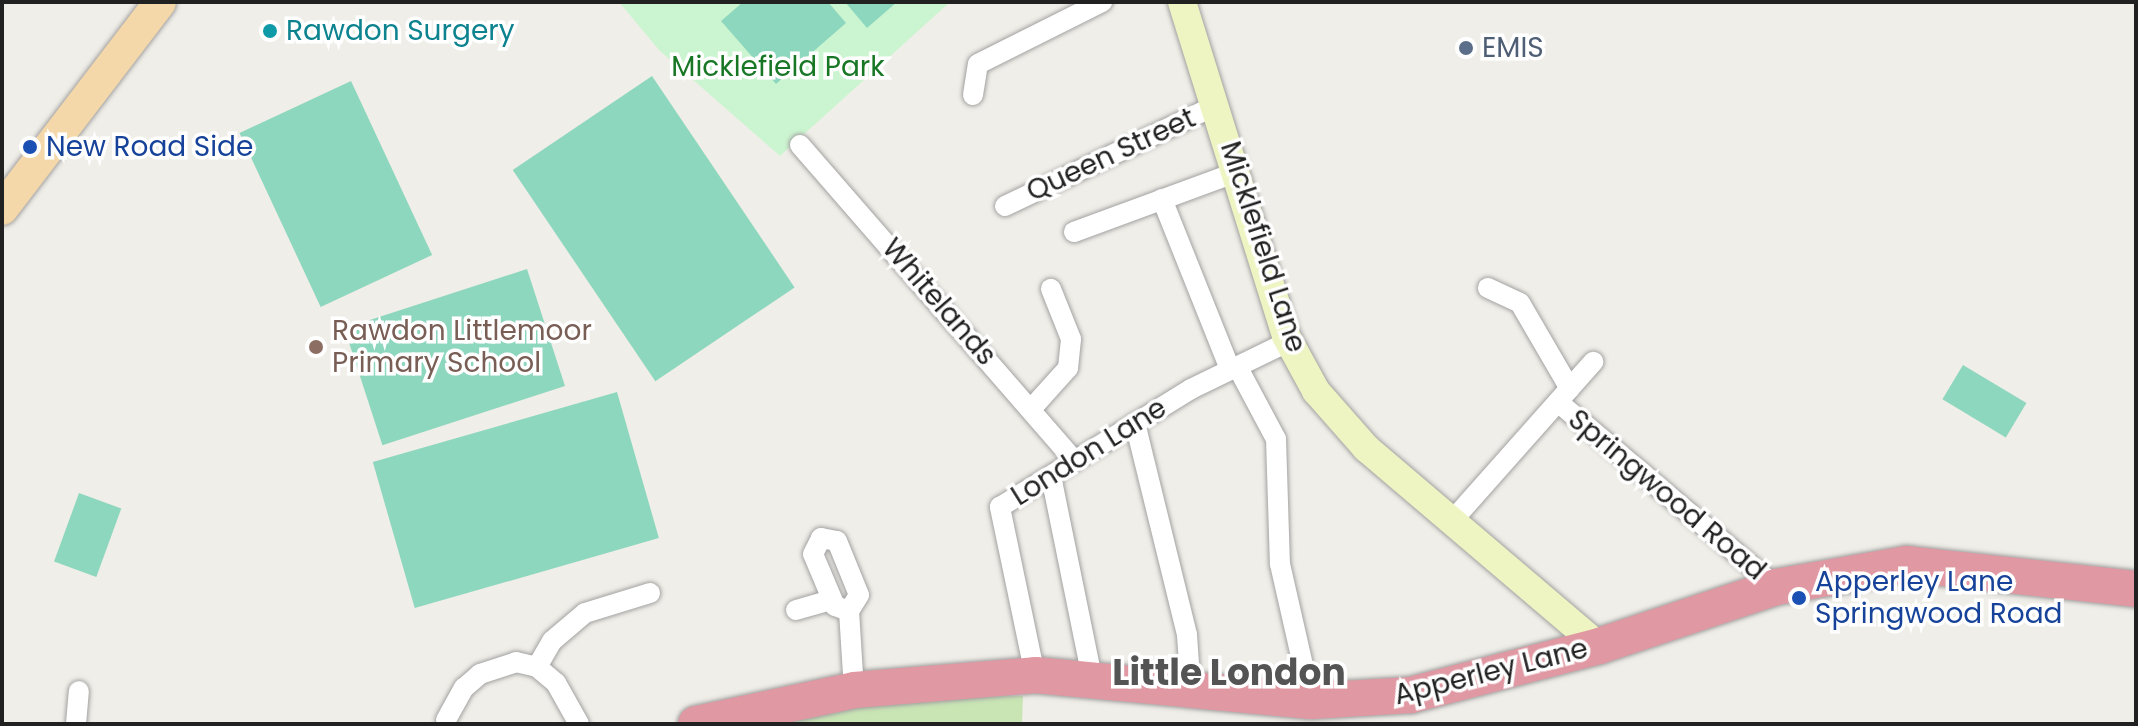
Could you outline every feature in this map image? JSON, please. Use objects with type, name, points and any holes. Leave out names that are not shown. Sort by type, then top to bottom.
[{"type":"highway","name":"Apperley Lane","points":[[696,724],[854,690],[1035,675],[1311,701],[1411,695],[1599,646],[1776,587],[1907,564],[2136,589]]},
{"type":"main road","points":[[5,195],[135,14],[160,2]]},
{"type":"main road","name":"Micklefield Lane","points":[[1182,2],[1217,105],[1288,342],[1340,422],[1599,646]]},
{"type":"main road","name":"Micklefield Lane","points":[[1572,621],[1633,635]]},
{"type":"street","points":[[973,95],[978,64],[1102,2]]},
{"type":"street","name":"Queen Street","points":[[1005,206],[1217,105]]},
{"type":"street","name":"Whitelands","points":[[800,145],[1075,461]]},
{"type":"street","points":[[1074,232],[1237,172]]},
{"type":"street","points":[[1162,199],[1234,367],[1276,439],[1280,564],[1311,701]]},
{"type":"street","points":[[1488,288],[1520,303],[1564,396]]},
{"type":"street","points":[[1032,408],[1068,368],[1071,339],[1051,289]]},
{"type":"street","name":"London Lane","points":[[1035,675],[1000,507],[1135,423],[1234,367],[1288,342]]},
{"type":"street","name":"Springwood Road","points":[[1452,521],[1593,362]]},
{"type":"street","name":"Springwood Road","points":[[1564,396],[1776,587]]},
{"type":"street","points":[[1135,423],[1187,635],[1191,692]]},
{"type":"street","points":[[1051,476],[1093,682]]},
{"type":"street","points":[[537,667],[552,641],[585,613],[650,593]]},
{"type":"street","points":[[796,610],[840,605],[854,690]]},
{"type":"street","points":[[446,720],[464,688],[480,674],[516,662],[537,667],[556,683],[579,724]]},
{"type":"street","points":[[76,724],[79,691]]},
{"type":"green space","name":"Micklefield Park","points":[[619,2],[950,2],[780,156],[659,50]]},
{"type":"green space","points":[[743,2],[828,2],[846,23],[776,84],[721,21]]},
{"type":"green space","points":[[845,2],[897,2],[867,28]]},
{"type":"green space","points":[[652,76],[795,287],[655,381],[513,170]]},
{"type":"green space","points":[[351,81],[432,255],[321,307],[240,133]]},
{"type":"green space","points":[[527,269],[565,386],[382,445],[344,328]]},
{"type":"green space","points":[[1963,365],[2026,403],[2006,437],[1942,399]]},
{"type":"green space","points":[[617,392],[659,538],[415,608],[373,462]]},
{"type":"green space","points":[[79,493],[121,508],[96,577],[54,562]]},
{"type":"green space","points":[[1023,696],[1022,724],[757,724],[813,711],[948,697]]},
{"type":"place","name":"Rawdon Surgery","points":[[270,31]]},
{"type":"place","name":"EMIS","points":[[1466,48]]},
{"type":"place","name":"New Road Side","points":[[30,147]]},
{"type":"place","name":"Rawdon Littlemoor Primary School","points":[[316,347]]},
{"type":"place","name":"Apperley Lane Springwood Road","points":[[1799,598]]},
{"type":"district","name":"Little London","points":[[1229,673]]}]
